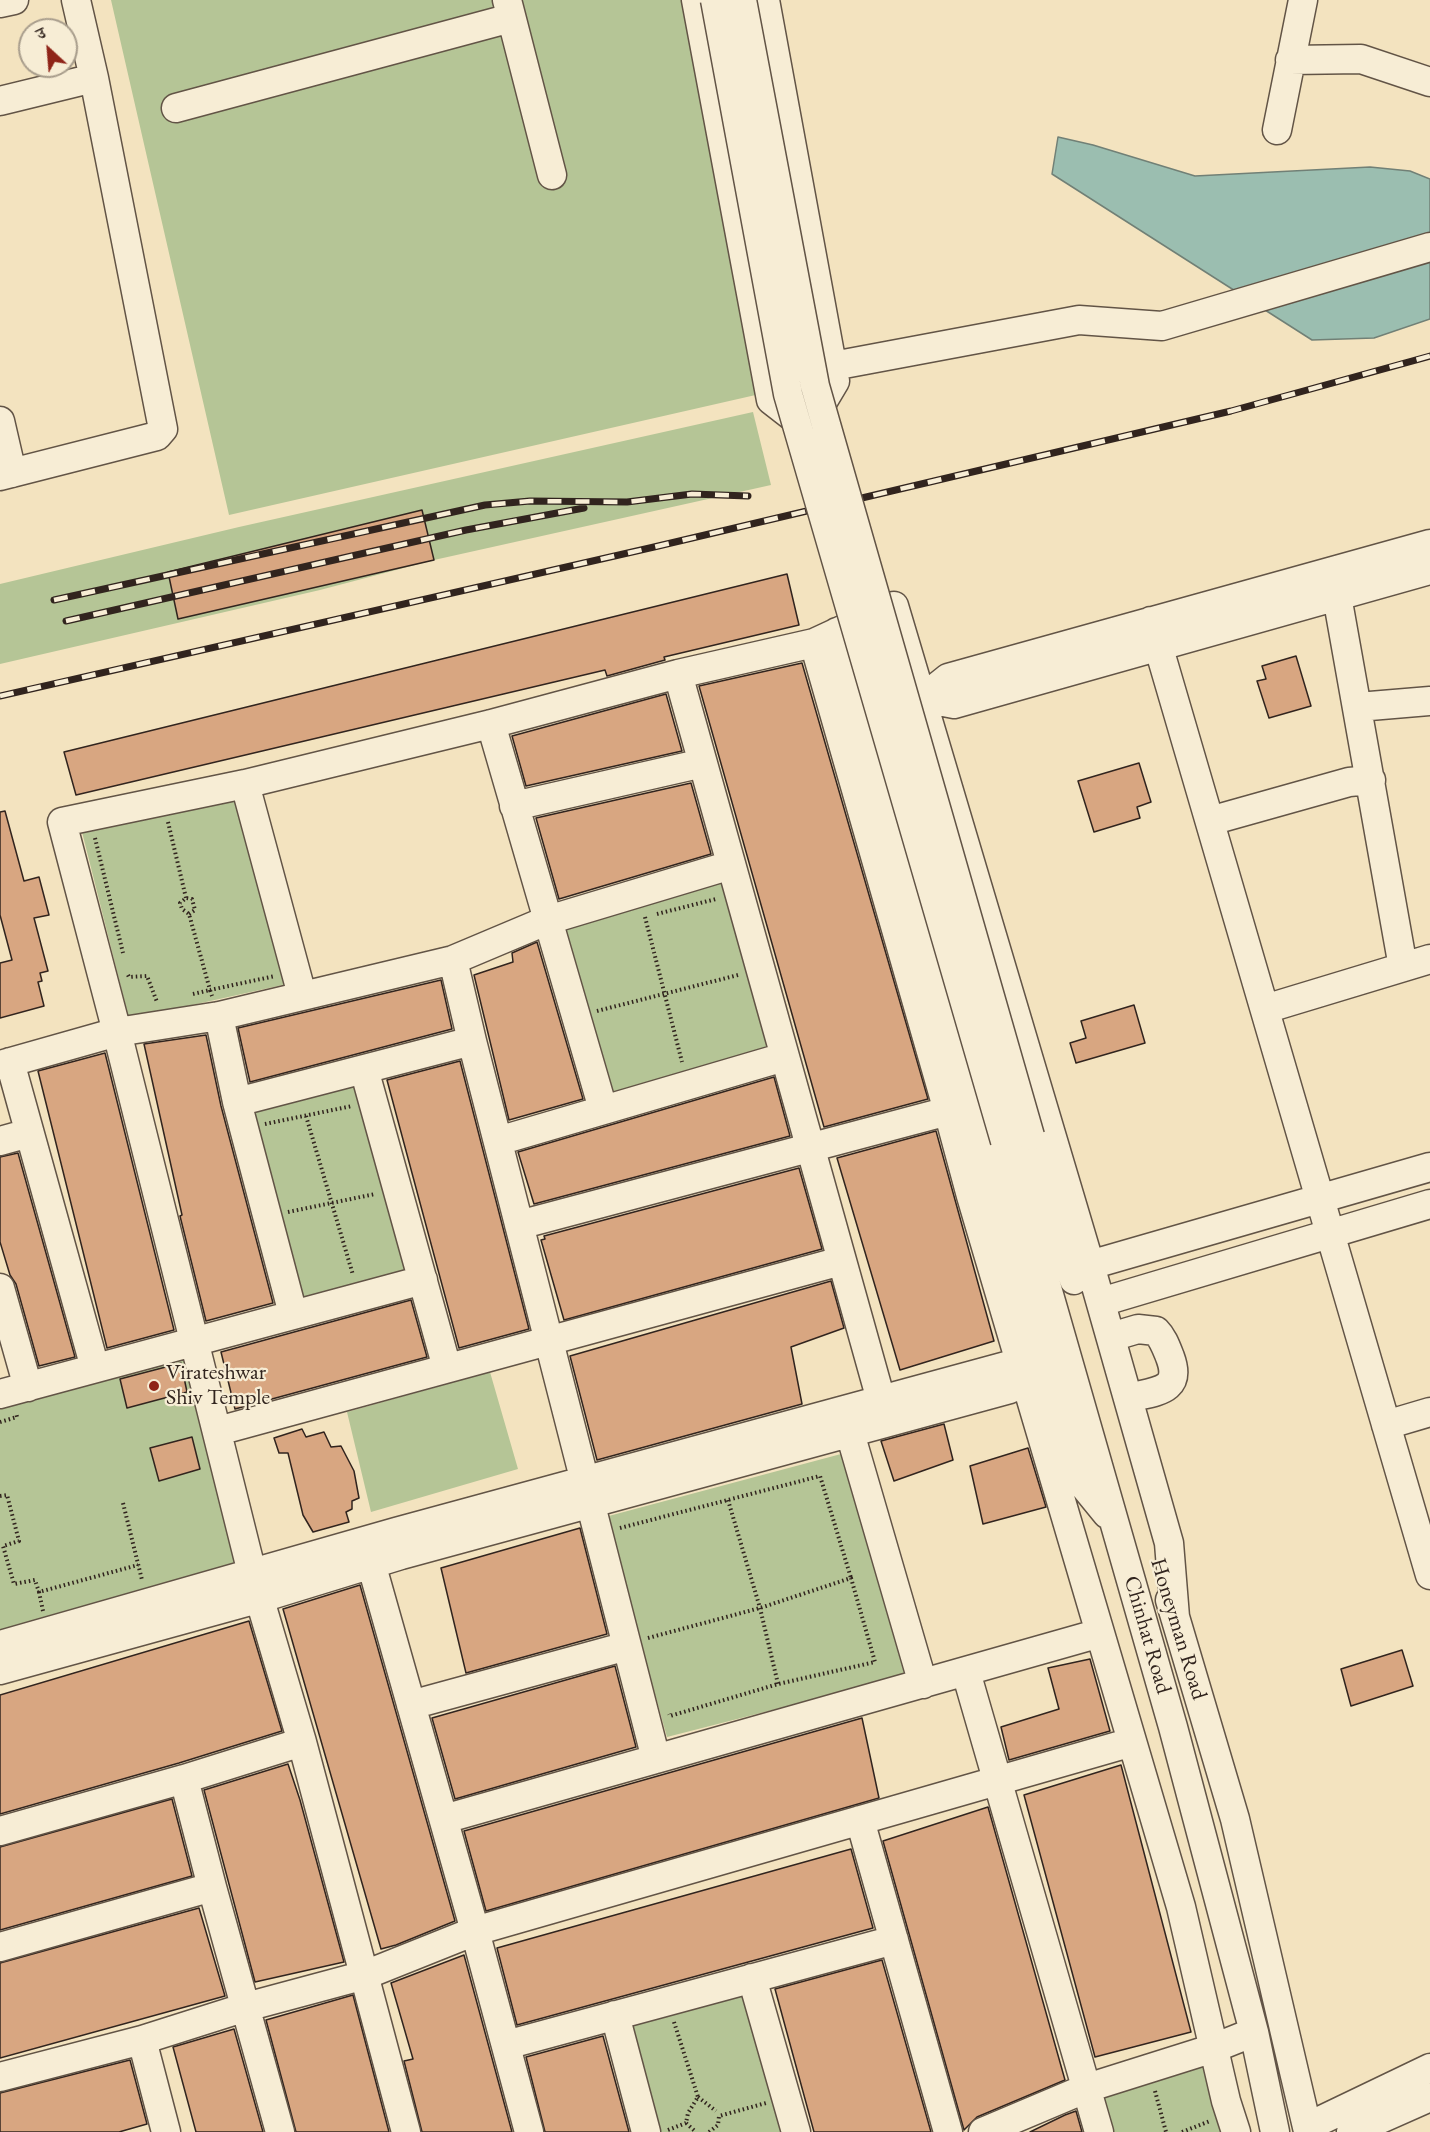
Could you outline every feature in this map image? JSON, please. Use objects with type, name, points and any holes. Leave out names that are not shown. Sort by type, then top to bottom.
[{"type":"street","points":[[0,3],[14,0]]},
{"type":"street","points":[[0,422],[6,475],[157,436],[163,429],[94,78],[76,0]]},
{"type":"street","points":[[696,0],[771,400],[807,428],[835,381],[765,0]]},
{"type":"street","points":[[715,0],[788,394],[1018,1138]]},
{"type":"street","points":[[742,0],[815,386],[1018,1138]]},
{"type":"street","points":[[1277,130],[1303,0]]},
{"type":"street","points":[[176,108],[509,9],[552,175]]},
{"type":"street","points":[[1290,60],[1361,59],[1430,82]]},
{"type":"street","points":[[0,101],[94,78]]},
{"type":"street","points":[[833,366],[1079,320],[1162,326],[1430,247]]},
{"type":"street","points":[[922,698],[954,704],[1155,634],[1430,544]]},
{"type":"street","points":[[1155,634],[1337,596],[1430,570]]},
{"type":"street","points":[[1337,596],[1403,967]]},
{"type":"street","points":[[406,2132],[302,1742],[256,1585],[62,822],[167,818],[245,784],[491,724],[825,638],[894,606],[1101,1302],[1169,1543],[1175,1617]]},
{"type":"street","points":[[1155,634],[1430,1575]]},
{"type":"street","points":[[825,638],[960,1106],[971,1196],[1036,1371],[1080,1481],[1114,1522]]},
{"type":"street","points":[[678,674],[880,1400]]},
{"type":"street","points":[[1358,707],[1430,701]]},
{"type":"street","points":[[491,724],[603,1109]]},
{"type":"street","points":[[514,806],[703,762]]},
{"type":"street","points":[[1210,821],[1350,782],[1371,780]]},
{"type":"street","points":[[245,784],[302,995]]},
{"type":"street","points":[[94,1368],[29,1133],[5,1064],[214,1003],[302,995],[453,960],[548,920],[731,865]]},
{"type":"street","points":[[1264,1009],[1430,959]]},
{"type":"street","points":[[453,960],[471,1041],[588,1492],[644,1644],[657,1759]]},
{"type":"street","points":[[214,1003],[237,1102],[293,1314]]},
{"type":"street","points":[[237,1102],[471,1041]]},
{"type":"street","points":[[498,1141],[784,1057]]},
{"type":"street","points":[[364,1068],[447,1368]]},
{"type":"street","points":[[519,1225],[960,1106]]},
{"type":"street","points":[[0,1141],[29,1133]]},
{"type":"street","name":"Chinhat Road","points":[[1018,1138],[1114,1522],[1173,1727],[1254,2032],[1275,2132]]},
{"type":"street","name":"Honeyman Road","points":[[1018,1138],[1175,1617],[1235,1820],[1301,2130]]},
{"type":"street","points":[[1090,1265],[1430,1167]]},
{"type":"street","points":[[1101,1302],[1430,1204]]},
{"type":"street","points":[[218,1431],[841,1261]]},
{"type":"street","points":[[0,1394],[423,1280]]},
{"type":"street","points":[[2,1306],[28,1387]]},
{"type":"street","points":[[1111,1337],[1138,1329],[1156,1331],[1164,1343],[1174,1370],[1175,1377],[1171,1384],[1128,1398]]},
{"type":"street","points":[[0,1645],[115,1612],[371,1563],[880,1400],[1006,1366],[1036,1371]]},
{"type":"street","points":[[0,1670],[158,1626],[256,1585],[588,1492],[849,1433],[1010,1389],[1036,1371]]},
{"type":"street","points":[[1036,1371],[1065,1513],[1181,1907],[1226,2101],[1228,2125]]},
{"type":"street","points":[[1386,1425],[1430,1412]]},
{"type":"street","points":[[849,1433],[923,1683]]},
{"type":"street","points":[[1065,1513],[1080,1481]]},
{"type":"street","points":[[371,1563],[444,1819],[529,2132]]},
{"type":"street","points":[[115,1612],[158,1626]]},
{"type":"street","points":[[444,1819],[1100,1634]]},
{"type":"street","points":[[411,1705],[644,1644]]},
{"type":"street","points":[[966,1672],[1099,2132]]},
{"type":"street","points":[[0,1831],[184,1779],[302,1742]]},
{"type":"street","points":[[0,2077],[142,2040],[246,2007],[365,1975],[475,1931],[1132,1742]]},
{"type":"street","points":[[184,1779],[280,2132]]},
{"type":"street","points":[[860,1820],[948,2132]]},
{"type":"street","points":[[0,1947],[212,1887]]},
{"type":"street","points":[[506,2045],[894,1940]]},
{"type":"street","points":[[753,1978],[796,2132]]},
{"type":"street","points":[[615,2015],[646,2132]]},
{"type":"street","points":[[983,2132],[1087,2088],[1214,2048],[1254,2032]]},
{"type":"street","points":[[142,2040],[166,2132]]},
{"type":"street","points":[[1301,2130],[1430,2068]]},
{"type":"street","points":[[1351,2132],[1430,2097]]},
{"type":"path","points":[[167,818],[186,898]]},
{"type":"path","points":[[105,834],[94,835],[124,956]]},
{"type":"path","points":[[189,914],[195,910],[194,902],[186,898],[180,903],[182,909],[189,914],[214,1003]]},
{"type":"path","points":[[634,920],[721,898]]},
{"type":"path","points":[[645,917],[684,1071],[674,1074],[679,1087]]},
{"type":"path","points":[[126,966],[129,977],[147,976],[156,1002],[167,1000]]},
{"type":"path","points":[[590,1012],[742,974]]},
{"type":"path","points":[[188,995],[214,1003],[277,975]]},
{"type":"path","points":[[259,1126],[354,1106]]},
{"type":"path","points":[[306,1116],[359,1297]]},
{"type":"path","points":[[282,1213],[380,1193]]},
{"type":"path","points":[[619,1529],[820,1476],[875,1662],[778,1684],[670,1716],[667,1705]]},
{"type":"path","points":[[0,1496],[7,1495],[19,1541],[3,1546],[14,1584],[35,1580],[48,1631]]},
{"type":"path","points":[[728,1500],[760,1608],[778,1684]]},
{"type":"path","points":[[123,1503],[143,1585]]},
{"type":"path","points":[[39,1592],[138,1565]]},
{"type":"path","points":[[648,1626],[644,1644],[852,1578]]},
{"type":"path","points":[[672,2013],[698,2097],[716,2111]]},
{"type":"path","points":[[1152,2082],[1166,2132]]},
{"type":"path","points":[[686,2123],[688,2113],[698,2097]]},
{"type":"path","points":[[709,2132],[718,2125],[719,2116],[775,2100]]},
{"type":"path","points":[[662,2132],[686,2123]]},
{"type":"path","points":[[686,2123],[696,2132]]},
{"type":"path","points":[[1182,2132],[1228,2125]]},
{"type":"green space","points":[[111,0],[685,0],[760,394],[229,515]]},
{"type":"green space","points":[[753,412],[771,485],[434,560],[320,590],[0,664],[0,584],[239,527]]},
{"type":"green space","points":[[236,794],[287,984],[129,1019],[81,828]]},
{"type":"green space","points":[[722,878],[778,1053],[604,1101],[558,922]]},
{"type":"green space","points":[[361,1078],[415,1277],[299,1306],[248,1107]]},
{"type":"green space","points":[[188,1356],[243,1568],[0,1636],[0,1407]]},
{"type":"green space","points":[[490,1372],[518,1469],[371,1512],[347,1412]]},
{"type":"green space","points":[[841,1454],[905,1676],[667,1737],[605,1517]]},
{"type":"green space","points":[[747,1993],[783,2132],[658,2132],[629,2024]]},
{"type":"green space","points":[[1211,2055],[1229,2132],[1108,2132],[1097,2092]]},
{"type":"shaded area","points":[[1058,137],[1093,145],[1195,176],[1370,167],[1410,171],[1430,179],[1430,319],[1374,338],[1312,340],[1052,174]]},
{"type":"building","points":[[422,510],[434,560],[178,619],[168,572]]},
{"type":"building","points":[[787,574],[799,625],[664,657],[665,660],[607,676],[605,670],[76,795],[64,752]]},
{"type":"building","points":[[1296,656],[1311,706],[1269,718],[1257,681],[1266,679],[1262,666]]},
{"type":"building","points":[[802,663],[928,1099],[824,1127],[699,686]]},
{"type":"building","points":[[666,694],[682,751],[526,786],[512,736]]},
{"type":"building","points":[[1139,763],[1151,802],[1137,807],[1140,818],[1094,832],[1078,781]]},
{"type":"building","points":[[691,783],[711,854],[559,899],[536,818]]},
{"type":"building","points":[[5,811],[24,881],[39,877],[49,915],[34,918],[48,971],[40,973],[42,981],[38,982],[44,1006],[0,1018],[0,963],[12,960],[0,915],[0,812]]},
{"type":"building","points":[[537,942],[583,1099],[509,1120],[474,975],[513,962],[512,953]]},
{"type":"building","points":[[441,980],[452,1029],[250,1082],[238,1028]]},
{"type":"building","points":[[1134,1005],[1145,1043],[1076,1063],[1070,1043],[1086,1038],[1081,1021]]},
{"type":"building","points":[[206,1035],[221,1106],[273,1303],[206,1321],[180,1216],[182,1215],[144,1044]]},
{"type":"building","points":[[105,1053],[174,1330],[107,1348],[38,1071]]},
{"type":"building","points":[[460,1061],[529,1329],[459,1348],[387,1080]]},
{"type":"building","points":[[774,1077],[790,1136],[534,1204],[518,1152]]},
{"type":"building","points":[[936,1131],[994,1341],[900,1370],[837,1158]]},
{"type":"building","points":[[18,1153],[75,1357],[39,1366],[16,1284],[10,1275],[0,1242],[0,1157]]},
{"type":"building","points":[[799,1168],[822,1249],[564,1320],[541,1240],[545,1239],[544,1236]]},
{"type":"building","points":[[831,1281],[844,1328],[791,1347],[802,1404],[597,1460],[570,1356]]},
{"type":"building","points":[[411,1300],[427,1357],[235,1409],[221,1352]]},
{"type":"building","name":"Virateshwar Shiv Temple","points":[[181,1363],[187,1392],[127,1408],[120,1379]]},
{"type":"building","points":[[944,1424],[953,1460],[894,1481],[881,1441]]},
{"type":"building","points":[[302,1429],[306,1437],[324,1432],[331,1447],[341,1446],[354,1471],[359,1498],[352,1501],[352,1509],[346,1512],[349,1522],[313,1532],[303,1515],[288,1453],[279,1453],[274,1438]]},
{"type":"building","points":[[192,1437],[200,1469],[159,1481],[150,1448]]},
{"type":"building","points":[[1028,1448],[1046,1507],[983,1524],[970,1466]]},
{"type":"building","points":[[580,1528],[607,1634],[466,1673],[441,1568]]},
{"type":"building","points":[[360,1585],[455,1921],[381,1949],[283,1609]]},
{"type":"building","points":[[249,1621],[282,1731],[0,1814],[0,1695]]},
{"type":"building","points":[[1402,1650],[1413,1686],[1351,1706],[1341,1669]]},
{"type":"building","points":[[1090,1659],[1110,1731],[1009,1760],[1001,1727],[1059,1709],[1048,1668]]},
{"type":"building","points":[[615,1666],[636,1747],[455,1799],[432,1718]]},
{"type":"building","points":[[862,1718],[879,1798],[486,1911],[464,1831]]},
{"type":"building","points":[[288,1764],[344,1962],[255,1982],[204,1790]]},
{"type":"building","points":[[1121,1765],[1191,2032],[1095,2057],[1024,1795]]},
{"type":"building","points":[[172,1799],[192,1876],[0,1930],[0,1847]]},
{"type":"building","points":[[988,1807],[1065,2080],[977,2117],[964,2130],[883,1841]]},
{"type":"building","points":[[851,1849],[873,1928],[517,2025],[497,1948]]},
{"type":"building","points":[[199,1908],[225,1996],[0,2058],[0,1963]]},
{"type":"building","points":[[464,1955],[512,2132],[422,2132],[404,2061],[413,2059],[391,1983]]},
{"type":"building","points":[[882,1960],[931,2132],[814,2132],[775,1989]]},
{"type":"building","points":[[353,1995],[389,2132],[296,2132],[266,2020]]},
{"type":"building","points":[[234,2029],[263,2132],[196,2132],[173,2047]]},
{"type":"building","points":[[603,2036],[629,2132],[545,2132],[526,2057]]},
{"type":"building","points":[[130,2060],[147,2124],[119,2132],[0,2132],[0,2093]]},
{"type":"building","points":[[1076,2111],[1082,2132],[1030,2132],[1065,2115]]},
{"type":"railway","points":[[0,696],[654,547],[1231,411],[1430,356]]},
{"type":"railway","points":[[54,600],[485,505],[530,501],[627,502],[692,494],[748,496]]},
{"type":"railway","points":[[66,621],[466,530],[584,508]]},
{"type":"place","name":"Virateshwar Shiv Temple","points":[[154,1386]]}]
